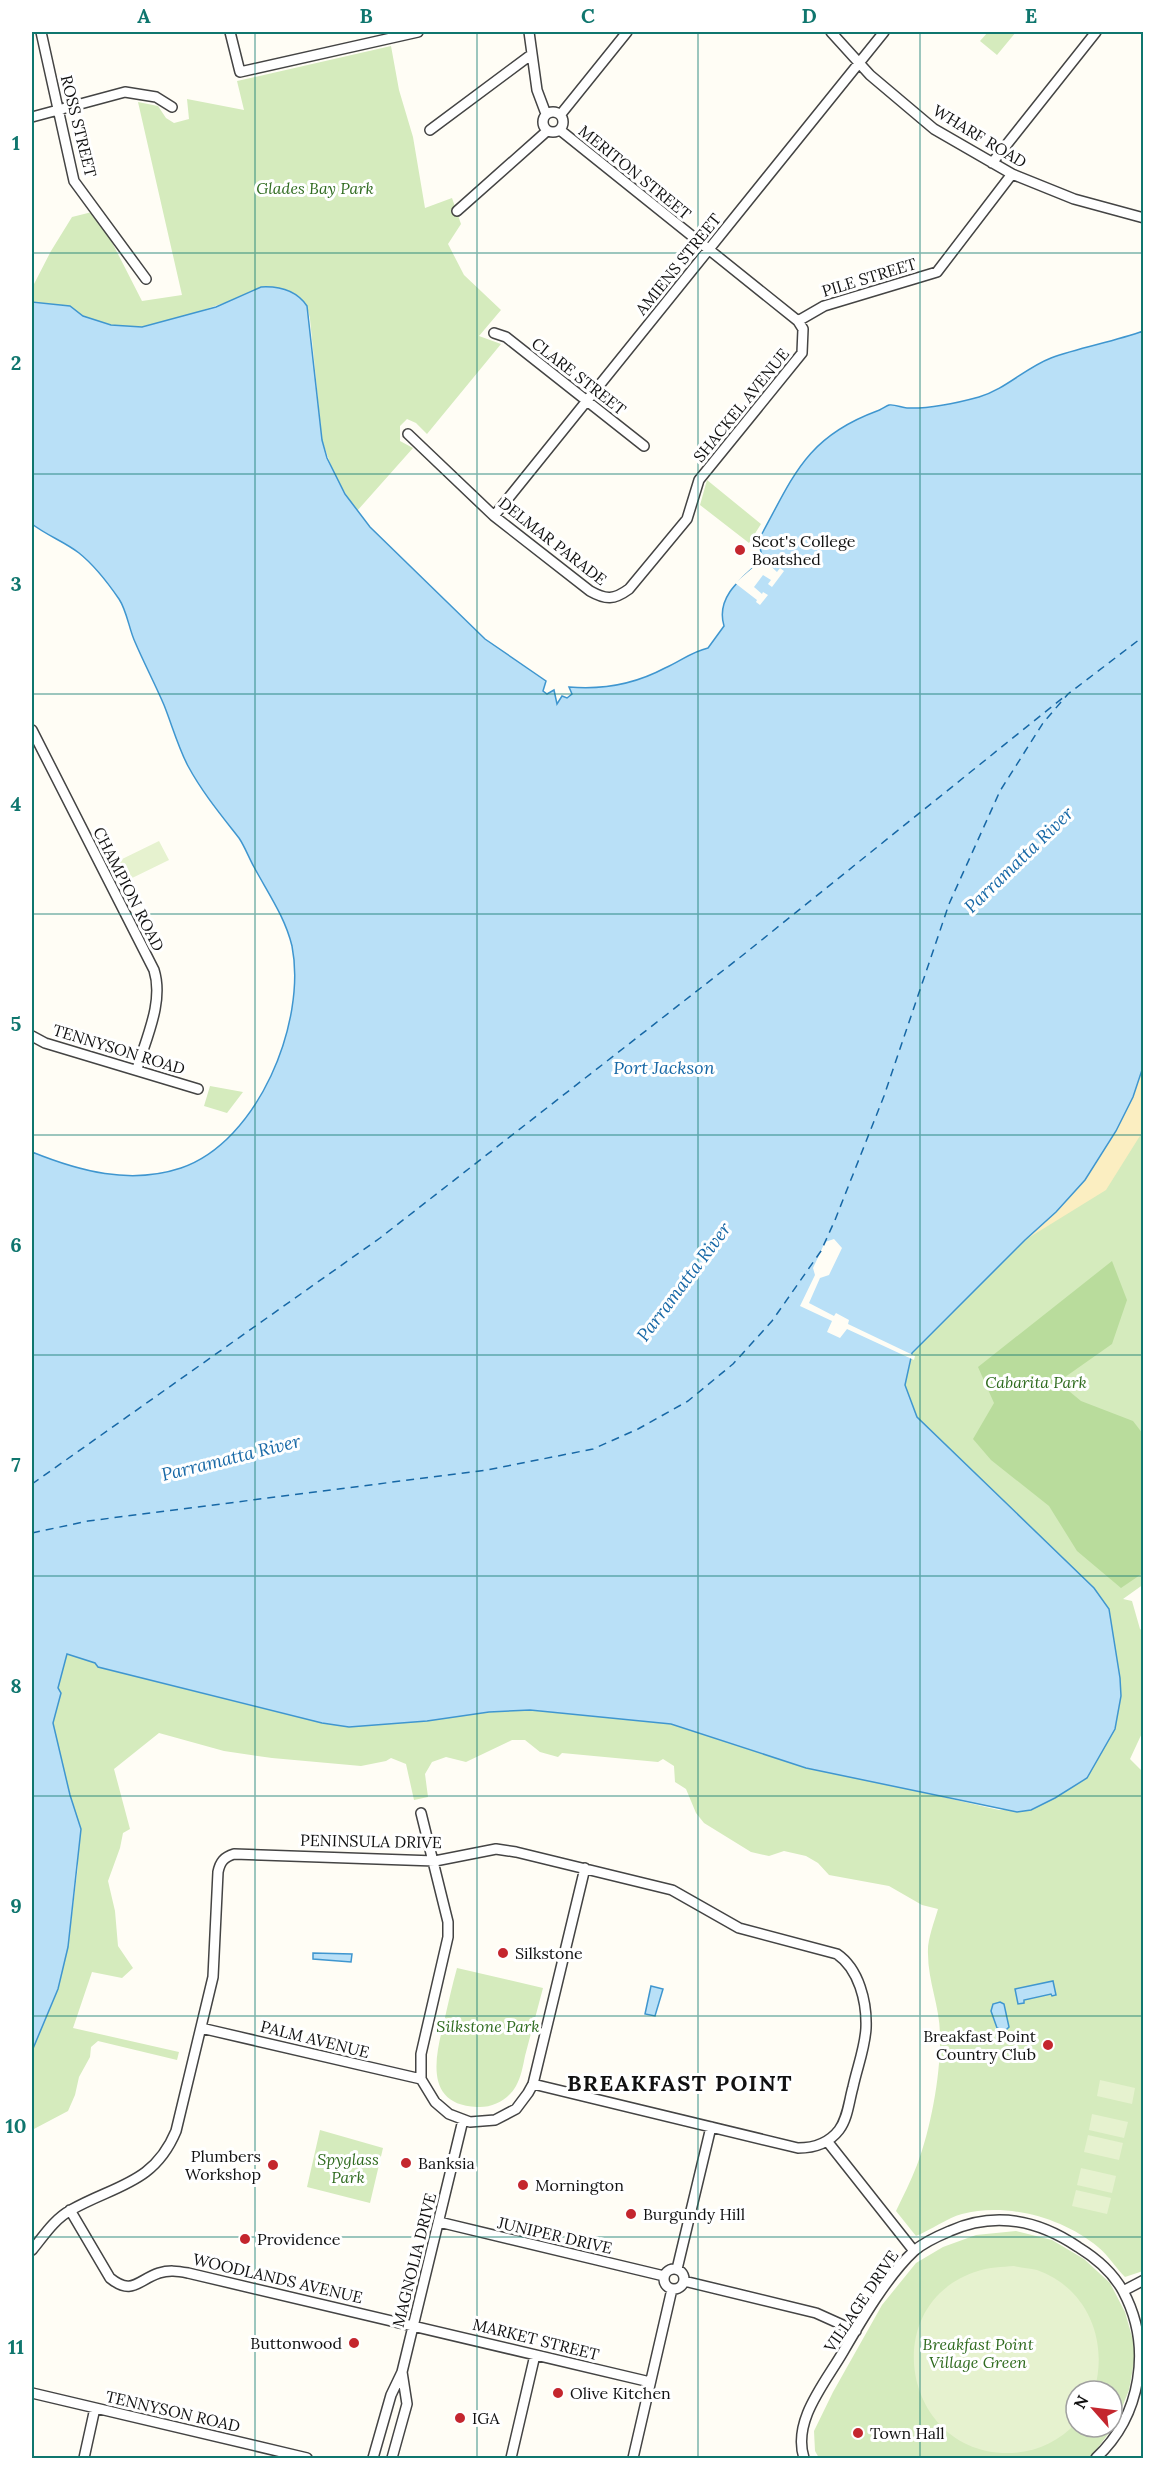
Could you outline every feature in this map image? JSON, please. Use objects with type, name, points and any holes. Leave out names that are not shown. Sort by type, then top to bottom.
[{"type":"street","name":"ROSS STREET","points":[[41,32],[74,181],[146,279]]},
{"type":"street","points":[[230,32],[240,72],[418,32]]},
{"type":"street","points":[[529,32],[537,90],[546,114],[544,119],[547,131]]},
{"type":"street","points":[[547,131],[552,133],[560,130],[561,114],[627,32]]},
{"type":"street","name":"WHARF ROAD","points":[[831,32],[858,63],[934,129],[1012,174],[1074,199],[1143,218]]},
{"type":"street","name":"AMIENS STREET","points":[[494,516],[884,32]]},
{"type":"street","points":[[992,163],[1096,32]]},
{"type":"street","points":[[430,130],[532,54]]},
{"type":"street","points":[[32,117],[125,92],[156,97],[172,107]]},
{"type":"street","points":[[546,114],[553,110],[561,114]]},
{"type":"street","name":"MERITON STREET","points":[[560,130],[801,325]]},
{"type":"street","points":[[457,212],[547,131]]},
{"type":"street","name":"PILE STREET","points":[[801,325],[824,306],[937,272],[1012,174]]},
{"type":"street","name":"SHACKEL AVENUE","points":[[695,498],[699,480],[802,353],[801,325]]},
{"type":"street","name":"CLARE STREET","points":[[494,333],[506,337],[644,446]]},
{"type":"street","name":"DELMAR PARADE","points":[[408,434],[494,516],[590,591],[610,599],[619,597],[629,589],[687,519],[695,498]]},
{"type":"street","name":"CHAMPION ROAD","points":[[32,730],[158,982],[156,1004],[136,1069]]},
{"type":"street","name":"TENNYSON ROAD","points":[[32,1036],[198,1089]]},
{"type":"street","points":[[421,1813],[435,1861],[448,1922],[448,1937],[422,2054],[422,2079],[442,2109],[463,2120],[484,2122],[506,2115],[522,2102],[533,2084],[585,1868]]},
{"type":"street","name":"PENINSULA DRIVE","points":[[32,2250],[56,2222],[70,2210],[148,2172],[164,2154],[176,2131],[215,1961],[219,1866],[228,1856],[234,1854],[435,1861],[496,1849],[672,1890],[739,1928],[826,1950],[846,1960],[857,1977],[866,2028],[844,2121],[826,2142]]},
{"type":"street","name":"PALM AVENUE","points":[[201,2028],[422,2079]]},
{"type":"street","points":[[533,2084],[798,2148],[812,2147],[826,2142],[914,2251]]},
{"type":"street","name":"MAGNOLIA DRIVE","points":[[373,2458],[391,2395],[402,2372],[463,2120]]},
{"type":"street","points":[[676,2269],[711,2127]]},
{"type":"street","name":"WOODLANDS AVENUE","points":[[70,2210],[110,2278],[119,2285],[130,2287],[156,2274],[171,2270],[414,2325]]},
{"type":"street","name":"VILLAGE DRIVE","points":[[804,2458],[800,2447],[801,2433],[807,2413],[856,2331],[890,2281],[914,2251],[962,2226],[986,2221],[1036,2224],[1057,2232],[1106,2268],[1123,2291],[1140,2343],[1137,2384],[1125,2421],[1116,2438],[1096,2458]]},
{"type":"street","name":"JUNIPER DRIVE","points":[[439,2222],[664,2276]]},
{"type":"street","points":[[676,2269],[682,2272],[684,2281],[678,2288],[672,2289],[666,2286],[664,2276],[668,2271],[676,2269]]},
{"type":"street","points":[[1123,2291],[1143,2280]]},
{"type":"street","points":[[684,2281],[816,2313],[856,2331]]},
{"type":"street","points":[[633,2458],[672,2289]]},
{"type":"street","name":"MARKET STREET","points":[[414,2325],[650,2382]]},
{"type":"street","points":[[511,2458],[535,2355]]},
{"type":"street","name":"MAGNOLIA DRIVE","points":[[392,2458],[407,2404],[402,2372]]},
{"type":"street","name":"TENNYSON ROAD","points":[[32,2393],[307,2458]]},
{"type":"street","points":[[84,2458],[95,2408]]},
{"type":"green space","points":[[988,32],[1016,32],[997,55],[980,41]]},
{"type":"green space","name":"Glades Bay Park","points":[[391,46],[399,90],[413,137],[425,208],[452,198],[461,224],[448,244],[464,275],[501,310],[479,336],[501,344],[427,434],[416,423],[407,419],[400,426],[400,441],[413,448],[357,511],[335,477],[322,440],[310,319],[307,306],[300,297],[290,291],[227,302],[179,318],[142,327],[110,325],[83,316],[70,306],[35,304],[32,302],[32,283],[34,284],[72,217],[96,211],[142,301],[182,295],[138,102],[158,106],[166,118],[174,123],[189,119],[187,99],[244,110],[237,81]]},
{"type":"green space","points":[[707,480],[761,524],[749,543],[700,505]]},
{"type":"green space","points":[[159,841],[169,860],[126,881],[116,862]]},
{"type":"green space","name":"Cabarita Park","points":[[1143,1067],[1144,1584],[1123,1599],[1132,1601],[1140,1629],[1144,1632],[1143,1731],[1130,1759],[1144,1773],[1143,2271],[1125,2277],[1102,2250],[1084,2237],[1034,2215],[997,2210],[962,2214],[916,2236],[896,2211],[922,2151],[937,2083],[940,2050],[939,2025],[928,1949],[938,1909],[922,1905],[889,1886],[829,1875],[818,1863],[806,1856],[784,1851],[769,1856],[751,1852],[704,1823],[696,1813],[686,1789],[675,1782],[674,1766],[663,1759],[658,1762],[562,1753],[558,1757],[540,1752],[525,1740],[512,1740],[466,1762],[446,1757],[432,1762],[425,1774],[428,1797],[414,1800],[406,1764],[391,1758],[361,1766],[272,1758],[224,1751],[159,1733],[114,1769],[130,1829],[123,1833],[108,1881],[115,1911],[118,1946],[133,1968],[122,1978],[92,1972],[73,2028],[179,2052],[177,2060],[98,2041],[91,2047],[90,2057],[79,2077],[68,2111],[32,2130],[32,2051],[58,1989],[68,1947],[78,1866],[70,1795],[53,1723],[61,1693],[58,1688],[67,1654],[95,1663],[98,1667],[322,1723],[427,1721],[489,1712],[530,1710],[671,1724],[806,1768],[848,1775],[999,1810],[1031,1810],[1087,1778],[1112,1629],[1109,1609],[1094,1588],[917,1417],[904,1385],[912,1353],[1056,1212],[1085,1180],[1133,1097]]},
{"type":"green space","points":[[210,1086],[243,1092],[227,1113],[204,1106]]},
{"type":"green space","name":"Cabarita Park","points":[[1112,1261],[1127,1300],[1112,1344],[1058,1382],[1081,1401],[1133,1421],[1143,1434],[1143,1573],[1121,1588],[1077,1551],[1049,1506],[991,1460],[973,1439],[994,1403],[978,1367]]},
{"type":"green space","name":"Silkstone Park","points":[[457,1968],[543,1988],[518,2083],[504,2099],[489,2106],[477,2107],[460,2104],[448,2098],[437,2077],[438,2050]]},
{"type":"green space","points":[[1100,2080],[1135,2088],[1132,2104],[1097,2096]]},
{"type":"green space","points":[[1092,2114],[1128,2122],[1124,2138],[1089,2130]]},
{"type":"green space","name":"Spyglass Park","points":[[320,2130],[383,2148],[370,2203],[307,2187]]},
{"type":"green space","points":[[1088,2135],[1123,2143],[1119,2160],[1084,2152]]},
{"type":"green space","points":[[1081,2168],[1116,2176],[1112,2193],[1077,2185]]},
{"type":"green space","points":[[1076,2190],[1111,2198],[1107,2214],[1072,2206]]},
{"type":"green space","name":"Breakfast Point Village Green","points":[[1016,2231],[1052,2240],[1084,2259],[1110,2283],[1125,2312],[1136,2351],[1129,2390],[1124,2402],[1124,2379],[1064,2379],[1064,2439],[1104,2439],[1090,2458],[819,2458],[815,2451],[814,2431],[833,2392],[882,2305],[916,2263],[943,2247],[976,2235]]},
{"type":"green space","points":[[1014,2266],[1037,2270],[1055,2278],[1081,2303],[1096,2336],[1099,2354],[1097,2379],[1064,2379],[1064,2434],[1047,2444],[1021,2452],[975,2448],[946,2431],[926,2406],[915,2376],[915,2344],[925,2314],[945,2288],[978,2271]]},
{"type":"sand","points":[[1143,1067],[1143,1131],[1106,1190],[1025,1240],[1064,1202],[1096,1161],[1122,1117]]},
{"type":"water","name":"Port Jackson","points":[[261,287],[287,290],[298,296],[307,306],[322,440],[327,458],[345,494],[370,527],[485,639],[546,681],[543,691],[547,694],[554,690],[557,704],[562,696],[567,698],[572,694],[569,687],[594,688],[630,682],[654,674],[691,654],[708,648],[724,626],[723,605],[727,596],[739,580],[763,559],[758,541],[792,479],[816,447],[833,434],[852,422],[889,405],[925,408],[979,397],[998,389],[1051,358],[1143,331],[1143,1067],[1133,1097],[1116,1131],[1085,1180],[1056,1212],[912,1353],[905,1385],[917,1417],[1094,1588],[1109,1609],[1121,1696],[1115,1729],[1087,1778],[1031,1810],[1017,1812],[806,1768],[671,1724],[530,1710],[489,1712],[427,1721],[349,1727],[322,1723],[98,1667],[95,1663],[67,1654],[58,1688],[61,1693],[53,1723],[70,1795],[81,1829],[68,1947],[58,1989],[32,2051],[32,1152],[86,1170],[124,1175],[162,1173],[181,1168],[208,1154],[233,1133],[254,1106],[271,1076],[284,1043],[292,1009],[295,976],[292,946],[281,915],[241,841],[188,766],[119,599],[85,558],[32,524],[32,302],[70,306],[83,316],[111,325],[142,327],[216,307]]},
{"type":"water","points":[[313,1953],[352,1954],[351,1962],[313,1959]]},
{"type":"water","points":[[1053,1981],[1056,1995],[1024,2000],[1024,2003],[1018,2004],[1015,1989]]},
{"type":"water","points":[[651,1986],[663,1989],[655,2016],[645,2014]]},
{"type":"water","points":[[1000,2002],[1004,2004],[1009,2027],[1005,2031],[997,2028],[991,2011],[993,2004]]},
{"type":"pier","points":[[763,559],[777,572],[780,568],[784,571],[772,587],[768,584],[771,580],[763,575],[754,587],[762,594],[763,592],[768,595],[760,605],[735,583]]},
{"type":"pier","points":[[834,1239],[842,1248],[829,1275],[820,1278],[809,1303],[834,1316],[836,1313],[849,1320],[848,1324],[915,1356],[914,1360],[847,1329],[840,1338],[827,1332],[832,1321],[800,1306],[815,1275],[813,1268],[825,1242]]},
{"type":"ferry route","points":[[32,1533],[88,1521],[487,1470],[593,1449],[638,1429],[688,1401],[733,1364],[772,1321],[821,1251],[884,1096],[949,904],[1000,791],[1043,723],[1068,694],[1144,636]]},
{"type":"ferry route","points":[[32,1484],[380,1238],[743,955],[1065,696]]},
{"type":"place","name":"Scot's College Boatshed","points":[[740,550]]},
{"type":"place","name":"Silkstone","points":[[503,1953]]},
{"type":"place","name":"Breakfast Point Country Club","points":[[1048,2045]]},
{"type":"place","name":"Banksia","points":[[406,2163]]},
{"type":"place","name":"Plumbers Workshop","points":[[273,2165]]},
{"type":"place","name":"Mornington","points":[[523,2185]]},
{"type":"place","name":"Burgundy Hill","points":[[631,2214]]},
{"type":"place","name":"Providence","points":[[245,2239]]},
{"type":"place","name":"Buttonwood","points":[[354,2343]]},
{"type":"place","name":"Olive Kitchen","points":[[558,2393]]},
{"type":"place","name":"IGA","points":[[460,2418]]},
{"type":"place","name":"Town Hall","points":[[858,2433]]},
{"type":"district","name":"BREAKFAST POINT","points":[[680,2083]]},
{"type":"water label","name":"Parramatta River","points":[[1019,860]]},
{"type":"water label","name":"Parramatta River","points":[[684,1282]]},
{"type":"water label","name":"Parramatta River","points":[[231,1458]]}]
